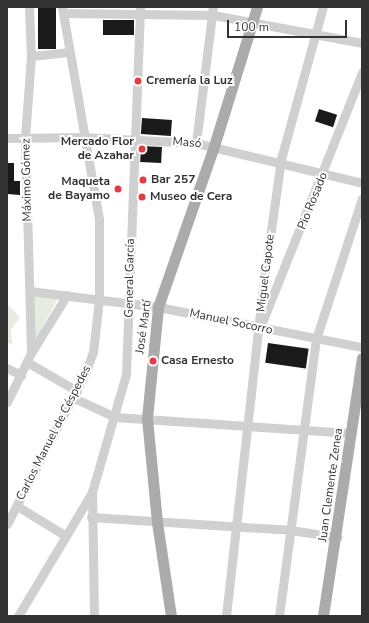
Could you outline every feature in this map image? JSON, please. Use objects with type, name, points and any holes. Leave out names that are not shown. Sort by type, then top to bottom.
[{"type":"main road","name":"José Martí","points":[[171,616],[157,522],[147,418],[158,307],[214,146],[257,7]]},
{"type":"main road","name":"Juan Clemente Zenea","points":[[323,616],[337,537],[362,358]]},
{"type":"street","name":"Máximo Gómez","points":[[29,7],[31,56],[25,137],[30,291],[29,357]]},
{"type":"street","name":"Miguel Capote","points":[[226,616],[238,526],[259,328],[280,162],[323,7]]},
{"type":"street","points":[[62,10],[213,11],[253,22],[362,43]]},
{"type":"street","name":"Carlos Manuel de Céspedes","points":[[7,524],[12,510],[75,395],[93,352],[99,299],[99,219],[83,137],[62,10]]},
{"type":"street","name":"General García","points":[[94,616],[91,517],[92,492],[115,417],[126,374],[131,303],[128,287],[137,140],[140,10]]},
{"type":"street","points":[[196,143],[213,11]]},
{"type":"street","points":[[31,56],[68,52]]},
{"type":"street","name":"Pio Rosado","points":[[259,328],[324,172],[362,72]]},
{"type":"street","name":"Masó","points":[[7,138],[83,137],[196,143],[324,172],[362,183]]},
{"type":"street","points":[[279,616],[316,339],[362,198]]},
{"type":"street","name":"Manuel Socorro","points":[[30,291],[158,307],[362,347]]},
{"type":"street","name":"Máximo Gómez","points":[[7,402],[29,357],[67,295]]},
{"type":"street","points":[[29,357],[75,395],[115,417],[351,432]]},
{"type":"street","points":[[7,368],[21,375]]},
{"type":"street","points":[[18,616],[92,492]]},
{"type":"street","points":[[12,510],[66,536]]},
{"type":"street","points":[[91,517],[290,530],[337,537]]},
{"type":"shaded area","points":[[33,294],[58,298],[35,341]]},
{"type":"shaded area","points":[[7,304],[20,317],[11,330],[12,345],[7,342]]},
{"type":"building","points":[[38,7],[56,7],[56,49],[38,49]]},
{"type":"building","points":[[103,20],[134,20],[134,35],[103,35]]},
{"type":"building","points":[[319,109],[337,115],[333,127],[315,121]]},
{"type":"building","points":[[142,118],[172,120],[171,136],[141,134]]},
{"type":"building","points":[[141,146],[162,147],[161,163],[140,162]]},
{"type":"building","points":[[7,163],[14,163],[14,181],[20,181],[20,195],[7,194]]},
{"type":"building","points":[[268,343],[309,349],[306,369],[265,363]]},
{"type":"place","name":"Cremería la Luz","points":[[138,81]]},
{"type":"place","name":"Mercado Flor de Azahar","points":[[142,149]]},
{"type":"place","name":"Bar 257","points":[[143,180]]},
{"type":"place","name":"Maqueta de Bayamo","points":[[118,189]]},
{"type":"place","name":"Museo de Cera","points":[[142,197]]},
{"type":"place","name":"Casa Ernesto","points":[[153,361]]}]
